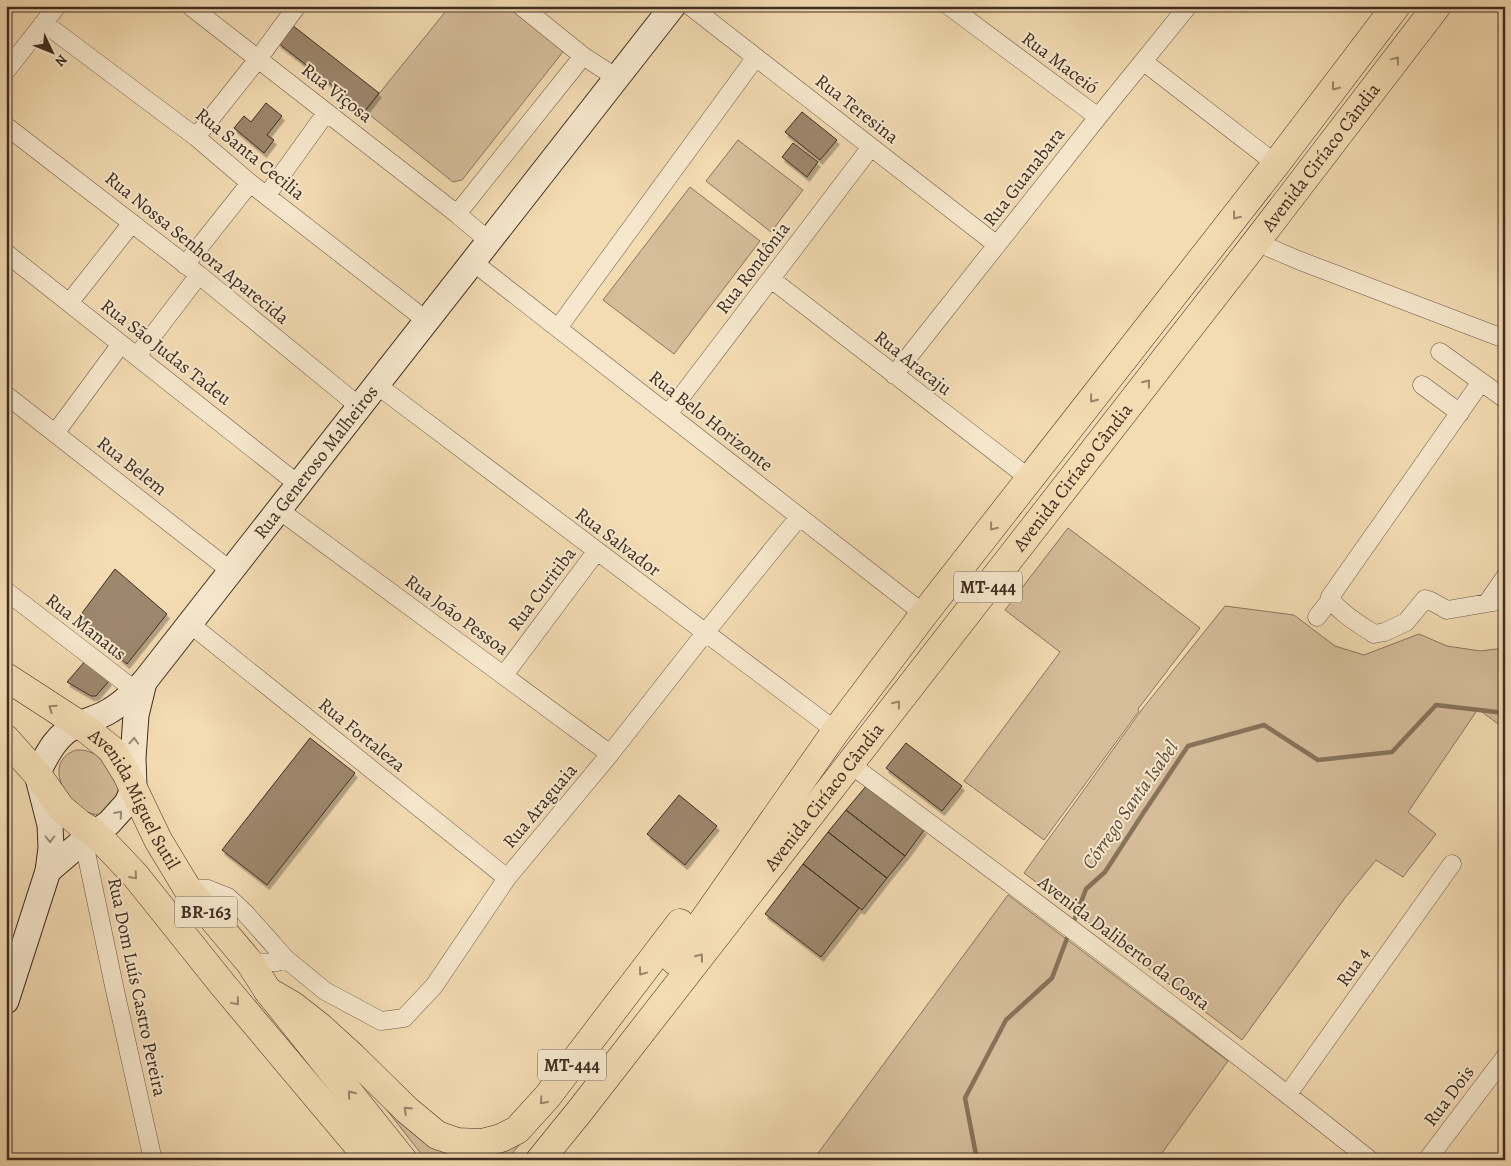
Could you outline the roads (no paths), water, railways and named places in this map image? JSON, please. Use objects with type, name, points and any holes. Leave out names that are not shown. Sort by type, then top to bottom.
[{"type":"main road","name":"Avenida Ciríaco Cândia","points":[[816,758],[924,614],[1276,164],[1396,6]]},
{"type":"main road","name":"Avenida Ciríaco Cândia","points":[[540,1160],[1256,242],[1437,6]]},
{"type":"main road","name":"Avenida Miguel Sutil","points":[[6,677],[111,749],[134,787],[158,840],[187,888],[250,963],[268,991],[403,1160]]},
{"type":"main road","name":"Avenida Miguel Sutil","points":[[6,739],[37,774],[61,808],[135,875],[222,986],[370,1160]]},
{"type":"main road","name":"MT-444","points":[[268,991],[292,1005],[319,1026],[407,1110],[437,1135],[457,1142],[471,1144],[502,1138],[517,1130],[547,1097],[746,836],[816,758]]},
{"type":"main road","points":[[520,1160],[652,993],[816,758]]},
{"type":"street","points":[[6,72],[57,6]]},
{"type":"street","name":"Rua Viçosa","points":[[190,6],[457,214]]},
{"type":"street","points":[[196,137],[297,6]]},
{"type":"street","points":[[521,6],[584,56],[616,78]]},
{"type":"street","name":"Rua Generoso Malheiros","points":[[77,724],[99,717],[114,709],[140,690],[672,6]]},
{"type":"street","name":"Rua Teresina","points":[[690,6],[997,245]]},
{"type":"street","name":"Rua Maceió","points":[[949,6],[1098,117]]},
{"type":"street","name":"Rua Guanabara","points":[[894,375],[1188,6]]},
{"type":"street","name":"Rua Santa Cecilia","points":[[44,23],[196,137],[250,184],[267,195],[427,321]]},
{"type":"street","points":[[489,241],[457,214],[584,56]]},
{"type":"street","points":[[558,328],[756,57]]},
{"type":"street","points":[[1144,62],[1276,164]]},
{"type":"street","points":[[267,195],[326,112]]},
{"type":"street","name":"Rua Nossa Senhora Aparecida","points":[[6,126],[199,275],[360,407]]},
{"type":"street","name":"Rua Rondônia","points":[[668,414],[871,147]]},
{"type":"street","points":[[185,265],[250,184]]},
{"type":"street","points":[[69,303],[132,222]]},
{"type":"street","points":[[1256,242],[1298,260],[1505,339]]},
{"type":"street","name":"Rua São Judas Tadeu","points":[[6,253],[299,485]]},
{"type":"street","name":"Rua Belo Horizonte","points":[[473,262],[924,614]]},
{"type":"street","points":[[137,356],[199,275]]},
{"type":"street","name":"Rua Aracaju","points":[[771,279],[1030,480]]},
{"type":"street","points":[[56,432],[121,344]]},
{"type":"street","points":[[1440,352],[1505,399]]},
{"type":"street","points":[[1317,617],[1481,382]]},
{"type":"street","name":"Rua Salvador","points":[[376,385],[836,731]]},
{"type":"street","points":[[1422,385],[1460,412]]},
{"type":"street","name":"Rua Belem","points":[[6,395],[56,432],[231,571]]},
{"type":"street","name":"Rua João Pessoa","points":[[279,510],[610,754]]},
{"type":"street","name":"Rua Araguaia","points":[[187,888],[208,889],[228,897],[286,959],[325,991],[381,1021],[404,1018],[434,986],[508,878],[610,754],[799,517]]},
{"type":"street","name":"Rua Curitiba","points":[[504,675],[596,552]]},
{"type":"street","points":[[1487,603],[1505,577]]},
{"type":"street","name":"Rua Manaus","points":[[6,591],[140,690]]},
{"type":"street","points":[[1331,599],[1356,622],[1374,634],[1386,632],[1406,622],[1425,599],[1432,600],[1447,610],[1505,600]]},
{"type":"street","name":"Rua Fortaleza","points":[[190,624],[508,878]]},
{"type":"street","points":[[48,871],[86,832],[109,824],[127,804],[134,787],[134,737],[140,690]]},
{"type":"street","points":[[6,1000],[48,871],[51,848],[50,825],[37,774],[58,738],[77,724]]},
{"type":"street","name":"Avenida Daliberto da Costa","points":[[850,764],[1080,935],[1288,1094],[1370,1160]]},
{"type":"street","name":"Rua Dom Luís Castro Pereira","points":[[86,832],[112,977],[153,1160]]},
{"type":"street","name":"Rua 4","points":[[1288,1094],[1452,864]]},
{"type":"street","points":[[250,963],[277,962],[286,959]]},
{"type":"street","name":"Rua Dois","points":[[1427,1160],[1505,1057]]},
{"type":"waterway","name":"Córrego Santa Isabel","points":[[1072,926],[1086,889],[1105,872],[1188,746],[1264,725],[1318,760],[1392,752],[1436,705],[1505,713]]},
{"type":"waterway","name":"Córrego Santa Isabel","points":[[977,1160],[965,1098],[1006,1020],[1052,978],[1069,933]]}]
